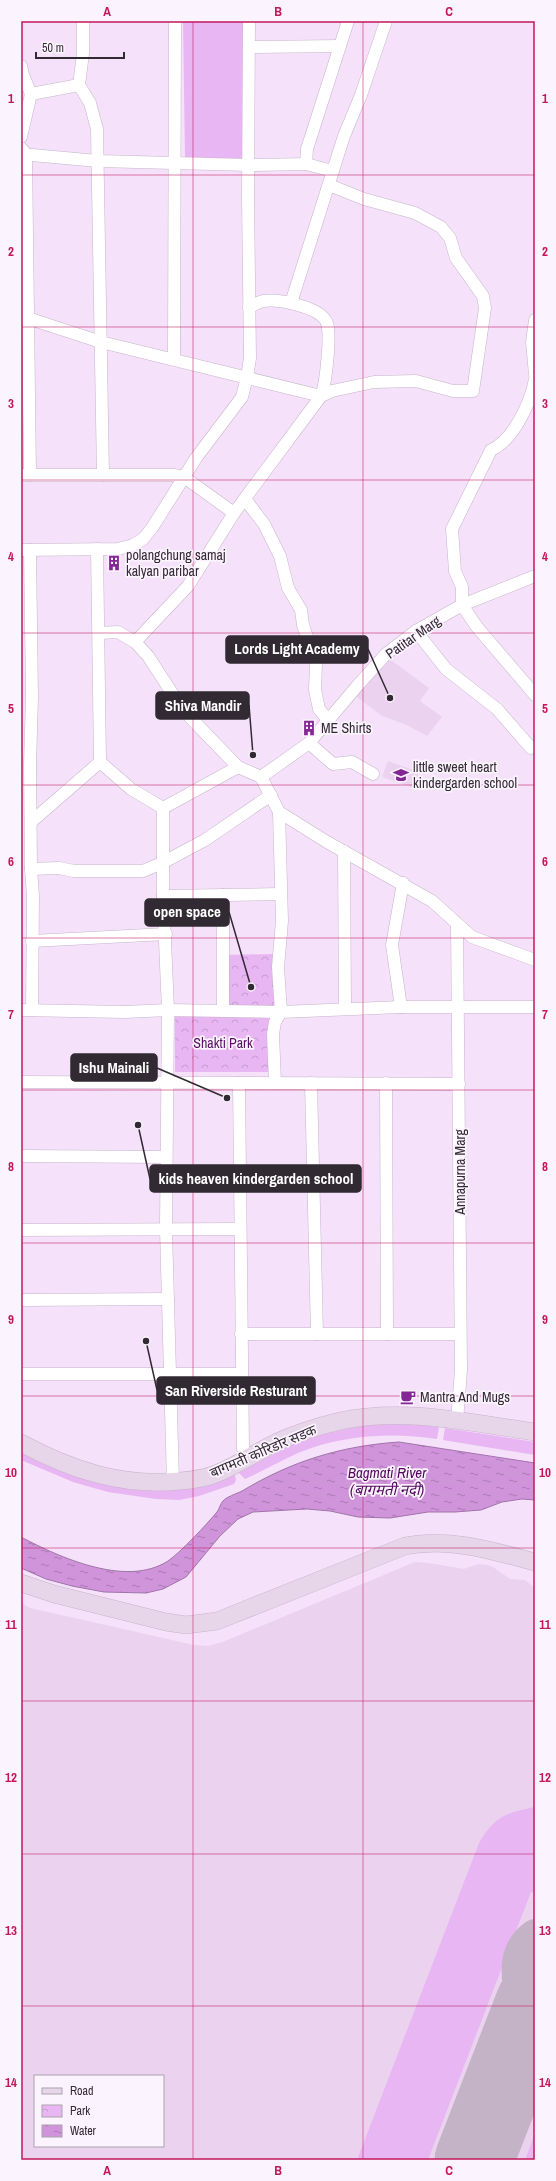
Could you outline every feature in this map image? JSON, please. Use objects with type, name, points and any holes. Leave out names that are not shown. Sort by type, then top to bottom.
[{"type":"main road","name":"बागमती कोरिडोर सडक","points":[[21,1443],[48,1457],[98,1475],[141,1482],[173,1482],[216,1474],[277,1442],[306,1430],[366,1417],[406,1415],[535,1432]]},
{"type":"main road","points":[[21,1582],[54,1594],[166,1622],[186,1625],[218,1622],[405,1546],[420,1543],[450,1543],[535,1562]]},
{"type":"street","points":[[83,21],[83,53],[79,85],[90,103],[97,129],[104,475]]},
{"type":"street","points":[[174,359],[176,164],[175,21]]},
{"type":"street","points":[[249,21],[250,358],[242,397],[184,477],[152,528],[143,539],[133,546],[118,549],[26,550],[32,681],[26,724],[32,822],[31,869],[33,896],[32,941],[27,1010],[125,1012],[223,1010],[281,1012],[345,1008],[535,1007]]},
{"type":"street","points":[[306,164],[307,149],[348,21]]},
{"type":"street","points":[[291,303],[333,171],[386,21]]},
{"type":"street","points":[[250,47],[340,46]]},
{"type":"street","points":[[21,66],[31,94],[21,137]]},
{"type":"street","points":[[31,94],[79,85]]},
{"type":"street","points":[[234,513],[184,477],[175,475],[26,475],[23,152],[98,161],[176,164],[306,164],[333,171]]},
{"type":"street","points":[[25,317],[101,342],[322,396],[332,391],[374,382],[416,381],[453,391],[472,391],[485,308],[483,296],[456,258],[450,238],[441,227],[415,213],[364,199],[329,185]]},
{"type":"street","points":[[135,642],[188,586],[234,513],[322,396],[324,388],[328,324],[317,313],[291,303],[262,301],[249,307]]},
{"type":"street","points":[[535,320],[532,342],[535,374]]},
{"type":"street","points":[[535,379],[533,392],[518,421],[501,446],[491,450],[452,529],[455,571],[462,586],[462,605],[477,627],[535,695]]},
{"type":"street","points":[[245,499],[264,524],[280,556],[288,588],[301,610],[303,624],[316,663],[315,690],[319,708],[328,720]]},
{"type":"street","points":[[97,549],[100,762],[130,789],[162,808]]},
{"type":"street","name":"Patitar Marg","points":[[261,777],[309,743],[386,654],[416,631],[462,605],[535,576]]},
{"type":"street","points":[[416,631],[446,669],[497,709],[531,748]]},
{"type":"street","points":[[99,633],[118,632],[135,642],[148,656],[183,710],[238,767],[261,777],[279,812],[282,921],[278,967],[281,1012],[275,1022],[273,1034],[275,1083]]},
{"type":"street","points":[[309,743],[334,764],[352,762],[373,774]]},
{"type":"street","points":[[32,822],[100,762]]},
{"type":"street","points":[[162,808],[238,767]]},
{"type":"street","points":[[31,869],[59,868],[74,871],[143,871],[162,863],[205,840],[271,795]]},
{"type":"street","points":[[162,808],[162,863],[168,1010],[166,1229],[173,1482]]},
{"type":"street","points":[[279,812],[432,901],[472,937],[535,960]]},
{"type":"street","points":[[344,851],[345,1008]]},
{"type":"street","points":[[401,1007],[392,945],[403,883]]},
{"type":"street","points":[[163,896],[281,894]]},
{"type":"street","points":[[223,895],[223,1010]]},
{"type":"street","name":"Annapurna Marg","points":[[457,924],[459,1007],[461,1370],[457,1421]]},
{"type":"street","points":[[32,941],[166,934]]},
{"type":"street","points":[[21,1082],[459,1084]]},
{"type":"street","points":[[239,1083],[243,1449],[249,1457]]},
{"type":"street","points":[[311,1083],[317,1334]]},
{"type":"street","points":[[386,1083],[388,1334]]},
{"type":"street","points":[[21,1156],[166,1158]]},
{"type":"street","points":[[21,1230],[240,1229]]},
{"type":"street","points":[[21,1300],[168,1299]]},
{"type":"street","points":[[241,1334],[460,1334]]},
{"type":"street","points":[[21,1374],[242,1374]]},
{"type":"shaded area","points":[[388,658],[429,688],[420,701],[442,717],[427,736],[407,725],[382,716],[353,694]]},
{"type":"shaded area","name":"little sweet heart kindergarden school","points":[[388,761],[419,772],[414,788],[382,777]]},
{"type":"shaded area","points":[[415,1562],[464,1569],[478,1564],[488,1565],[510,1579],[525,1580],[535,1588],[535,2160],[21,2160],[21,1603],[30,1608],[194,1645],[209,1646],[225,1641]]},
{"type":"green space","points":[[183,21],[246,21],[244,160],[185,157]]},
{"type":"green space","points":[[274,954],[279,1010],[223,1010],[222,955]]},
{"type":"green space","name":"Shakti Park","points":[[175,1013],[271,1013],[271,1072],[175,1072]]},
{"type":"green space","points":[[372,1424],[415,1424],[439,1427],[437,1439],[384,1436],[349,1439],[332,1442],[298,1453],[245,1479],[239,1473],[278,1451],[301,1441],[331,1432]]},
{"type":"green space","points":[[445,1428],[535,1442],[535,1455],[443,1440]]},
{"type":"green space","points":[[21,1450],[42,1460],[201,1485],[235,1475],[236,1480],[234,1484],[199,1496],[179,1500],[156,1499],[108,1492],[73,1482],[21,1460]]},
{"type":"green space","points":[[535,1807],[535,1893],[531,1892],[428,2160],[357,2160],[479,1843],[490,1827],[502,1817],[516,1811]]},
{"type":"green space","points":[[535,2133],[535,2160],[525,2160]]},
{"type":"water","name":"Bagmati River (बागमती नदी)","points":[[399,1442],[535,1463],[535,1500],[522,1499],[502,1502],[481,1510],[428,1512],[390,1518],[358,1517],[330,1511],[307,1509],[253,1512],[238,1519],[220,1536],[186,1577],[163,1589],[146,1593],[104,1592],[72,1586],[46,1579],[21,1568],[21,1537],[73,1561],[93,1567],[113,1571],[151,1569],[168,1561],[194,1538],[217,1512],[224,1500],[261,1480],[298,1463],[337,1451]]},
{"type":"taxiway","points":[[517,2048],[521,2016],[518,1961],[521,1951],[535,1935]]},
{"type":"taxiway","points":[[494,2110],[526,2083],[535,2079]]},
{"type":"runway","points":[[474,2160],[535,2003]]},
{"type":"place","name":"polangchung samaj kalyan paribar","points":[[114,563]]},
{"type":"place","name":"Lords Light Academy","points":[[390,698]]},
{"type":"place","name":"ME Shirts","points":[[309,728]]},
{"type":"place","name":"Shiva Mandir","points":[[253,755]]},
{"type":"place","name":"little sweet heart kindergarden school","points":[[401,775]]},
{"type":"place","name":"open space","points":[[251,987]]},
{"type":"place","name":"Ishu Mainali","points":[[227,1098]]},
{"type":"place","name":"kids heaven kindergarden school","points":[[138,1125]]},
{"type":"place","name":"San Riverside Resturant","points":[[146,1341]]},
{"type":"place","name":"Mantra And Mugs","points":[[408,1397]]}]
